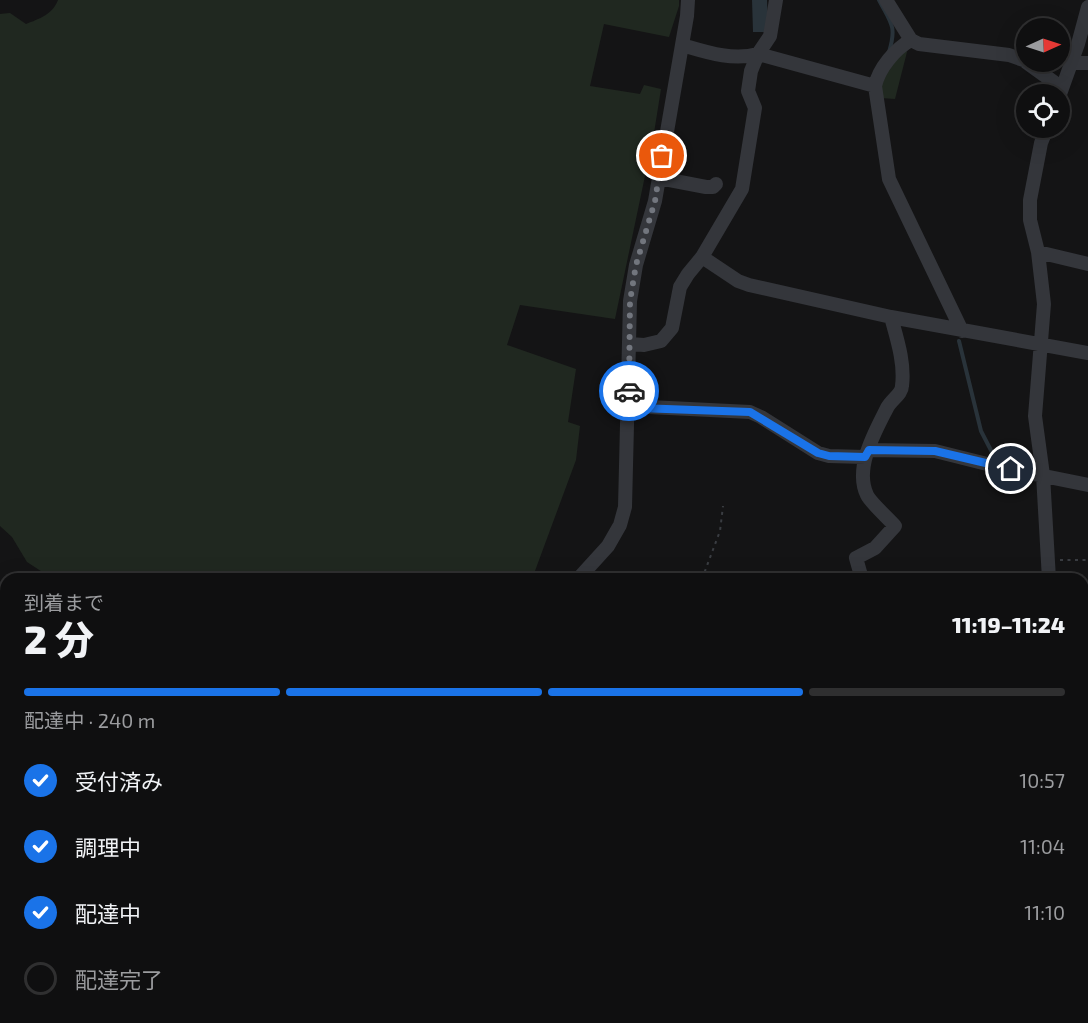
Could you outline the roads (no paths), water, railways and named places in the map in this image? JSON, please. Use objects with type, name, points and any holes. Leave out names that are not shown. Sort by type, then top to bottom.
[{"type":"street","points":[[583,573],[608,546],[620,525],[625,507],[630,301],[636,265],[655,201],[688,0]]},
{"type":"street","points":[[630,344],[644,345],[661,341],[672,328],[681,287],[702,257],[742,189],[754,108],[748,91],[751,71],[758,54],[770,36],[776,0]]},
{"type":"street","points":[[886,0],[911,40],[919,44],[1016,57]]},
{"type":"street","points":[[1064,84],[1088,7]]},
{"type":"street","points":[[911,40],[898,47],[876,79],[874,86],[889,179],[962,331]]},
{"type":"street","points":[[682,45],[730,57],[747,57],[758,54],[874,86]]},
{"type":"street","points":[[1072,63],[1088,63]]},
{"type":"street","points":[[1038,72],[1051,84]]},
{"type":"street","points":[[1043,138],[1030,200],[1030,220],[1038,252],[1044,304],[1035,416],[1043,475],[1049,573]]},
{"type":"street","points":[[658,178],[706,187],[713,187],[716,184]]},
{"type":"street","points":[[1038,252],[1088,264]]},
{"type":"street","points":[[702,257],[748,285],[891,317],[1088,353]]},
{"type":"street","points":[[860,573],[856,558],[875,548],[894,526],[884,512],[867,497],[864,480],[867,454],[888,405],[901,392],[902,386],[901,356],[891,317]]},
{"type":"street","points":[[629,406],[750,412],[818,453],[829,456],[935,451],[1088,485]]},
{"type":"waterway","points":[[879,0],[893,30],[889,52]]},
{"type":"waterway","points":[[959,341],[981,431],[997,462]]}]
